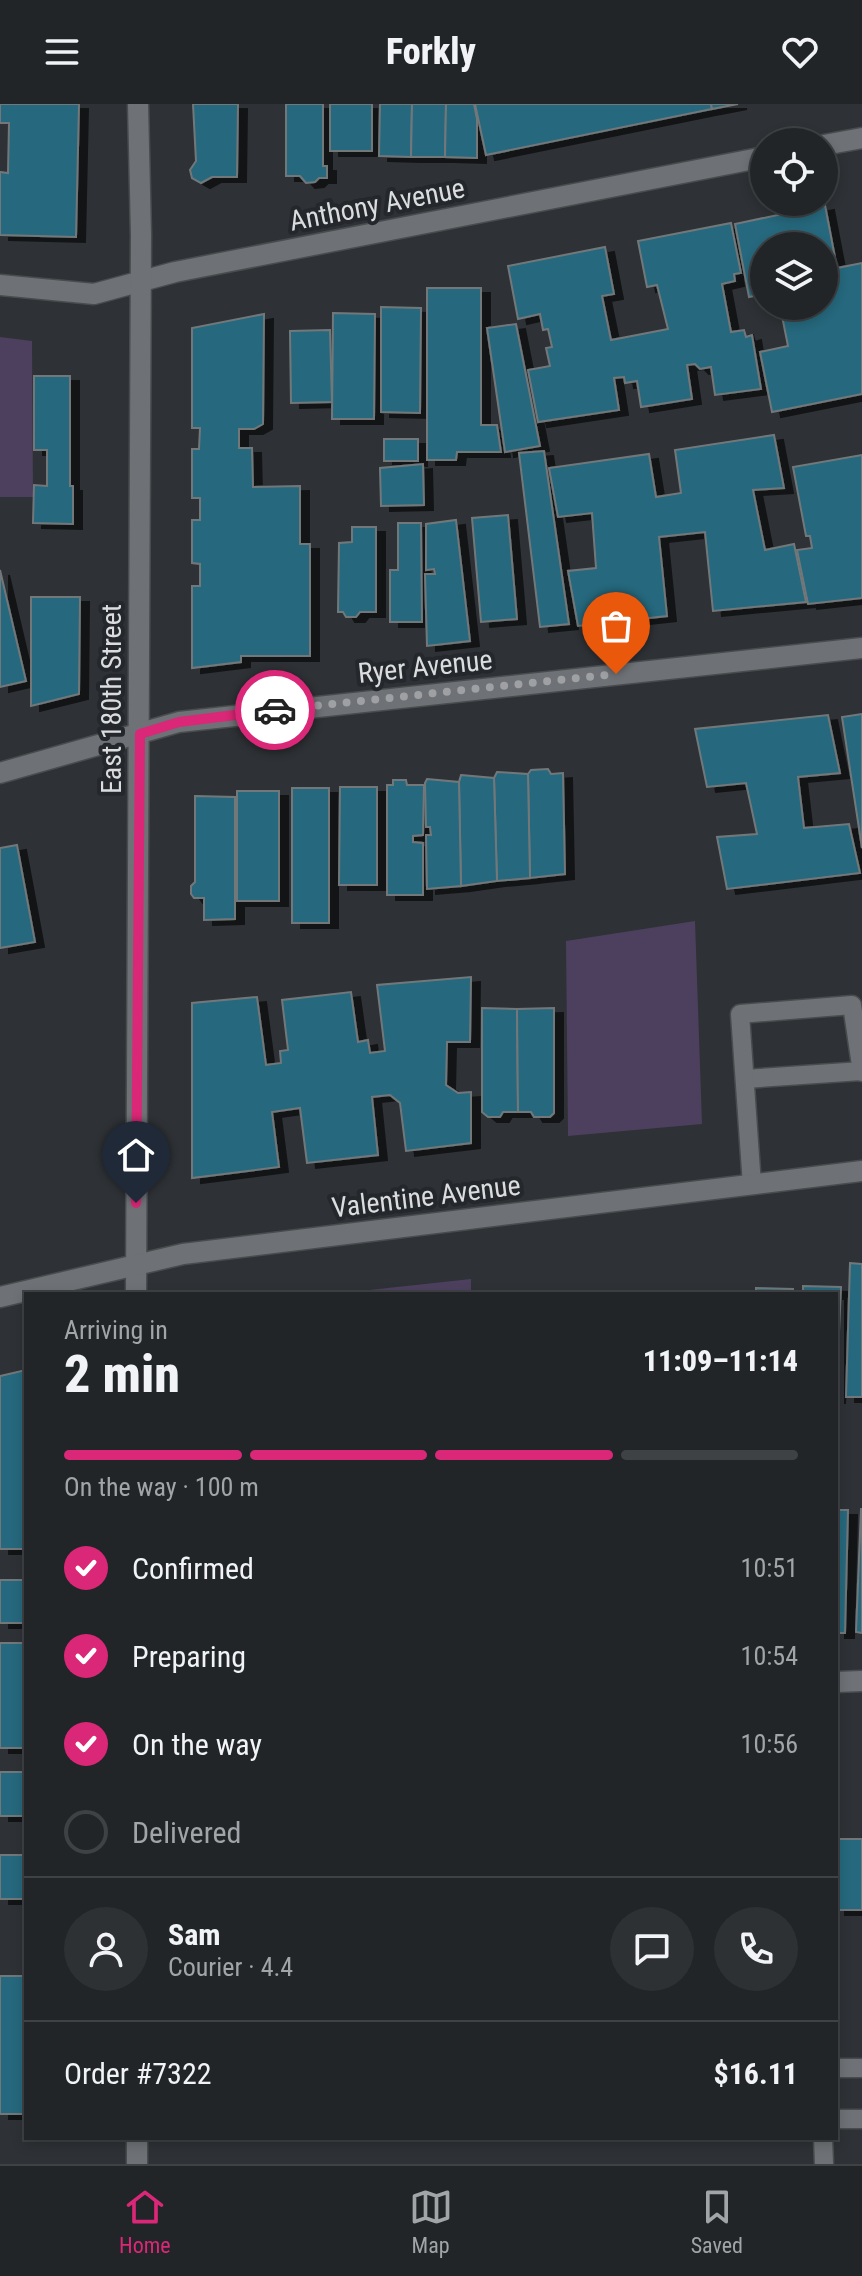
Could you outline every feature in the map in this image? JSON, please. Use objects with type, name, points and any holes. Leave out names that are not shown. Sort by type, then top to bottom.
[{"type":"street","name":"East 180th Street","points":[[136,1292],[140,734],[138,104]]},
{"type":"street","points":[[838,142],[862,138]]},
{"type":"street","name":"Anthony Avenue","points":[[0,285],[94,294],[175,272],[750,160]]},
{"type":"street","name":"Ryer Avenue","points":[[0,773],[179,722],[862,648]]},
{"type":"street","name":"Valentine Avenue","points":[[0,1297],[183,1254],[862,1171]]},
{"type":"street","points":[[838,1682],[862,1681]]},
{"type":"street","points":[[137,2140],[137,2164]]},
{"type":"lane","points":[[745,1079],[862,1072],[852,1005],[740,1014],[752,1185]]},
{"type":"lane","points":[[838,2068],[862,2068]]},
{"type":"lane","points":[[838,2119],[862,2119]]},
{"type":"lane","points":[[823,2140],[824,2164]]},
{"type":"shaded area","points":[[0,337],[32,341],[33,497],[0,497]]},
{"type":"shaded area","points":[[695,921],[702,1124],[568,1136],[566,941]]},
{"type":"shaded area","points":[[471,1279],[471,1292],[351,1292]]},
{"type":"building","points":[[0,104],[79,104],[76,237],[0,235],[0,172],[8,173],[9,123],[0,123]]},
{"type":"building","points":[[193,104],[238,104],[237,177],[212,177],[201,183],[192,178],[190,170],[196,161]]},
{"type":"building","points":[[286,104],[323,104],[323,166],[327,166],[327,178],[306,183],[300,176],[286,176]]},
{"type":"building","points":[[330,104],[372,104],[372,151],[330,151]]},
{"type":"building","points":[[380,104],[412,104],[411,157],[379,156]]},
{"type":"building","points":[[412,104],[446,104],[445,157],[411,157]]},
{"type":"building","points":[[446,104],[474,104],[477,158],[445,157]]},
{"type":"building","points":[[475,104],[711,104],[712,109],[486,155]]},
{"type":"building","points":[[711,104],[738,104],[712,109]]},
{"type":"building","points":[[773,216],[827,216],[830,232],[750,232],[749,297],[735,224]]},
{"type":"building","points":[[731,223],[741,273],[734,274],[735,281],[722,284],[731,332],[744,330],[746,337],[752,335],[761,389],[715,395],[711,367],[700,369],[695,364],[687,365],[692,399],[641,407],[637,381],[625,383],[624,377],[614,378],[619,410],[538,422],[528,370],[550,366],[546,348],[552,347],[548,329],[543,330],[540,314],[518,319],[508,266],[605,247],[614,294],[602,296],[611,340],[668,329],[657,285],[647,287],[638,241]]},
{"type":"building","points":[[862,263],[862,394],[772,412],[760,352],[788,346],[783,320],[838,320],[838,268]]},
{"type":"building","points":[[427,288],[481,288],[481,425],[497,425],[501,452],[457,452],[456,460],[427,460]]},
{"type":"building","points":[[381,307],[421,308],[420,413],[381,412]]},
{"type":"building","points":[[333,313],[375,314],[374,419],[332,419]]},
{"type":"building","points":[[264,314],[263,424],[254,429],[239,429],[239,448],[252,448],[253,487],[300,486],[300,544],[310,544],[310,656],[241,656],[241,662],[192,668],[192,586],[200,586],[200,564],[192,563],[192,520],[200,520],[200,498],[192,498],[192,449],[199,449],[200,428],[192,428],[192,328]]},
{"type":"building","points":[[516,324],[540,446],[505,452],[487,328]]},
{"type":"building","points":[[330,330],[332,402],[291,403],[290,331]]},
{"type":"building","points":[[34,376],[70,376],[73,524],[33,523],[34,485],[47,486],[47,450],[34,450]]},
{"type":"building","points":[[774,435],[784,488],[753,490],[765,550],[794,544],[806,602],[713,611],[705,532],[659,537],[667,616],[578,626],[568,571],[596,568],[592,513],[558,517],[549,468],[649,454],[656,497],[681,493],[675,450]]},
{"type":"building","points":[[384,439],[418,439],[418,461],[384,461]]},
{"type":"building","points":[[544,451],[569,624],[540,627],[519,453]]},
{"type":"building","points":[[862,455],[862,598],[808,604],[797,550],[812,548],[810,536],[806,536],[793,467]]},
{"type":"building","points":[[423,464],[424,505],[381,506],[380,468]]},
{"type":"building","points":[[508,515],[517,619],[481,622],[472,518]]},
{"type":"building","points":[[456,520],[470,641],[427,646],[425,574],[435,574],[434,569],[426,570],[426,524]]},
{"type":"building","points":[[398,523],[421,523],[422,622],[390,622],[390,570],[398,570]]},
{"type":"building","points":[[352,527],[376,527],[376,612],[360,612],[356,617],[346,617],[343,612],[338,612],[339,543],[352,542]]},
{"type":"building","points":[[0,570],[26,681],[0,687]]},
{"type":"building","points":[[31,597],[80,597],[79,694],[31,706]]},
{"type":"building","points":[[862,714],[862,848],[842,717]]},
{"type":"building","points":[[828,715],[840,773],[798,777],[804,828],[849,824],[860,873],[727,889],[717,837],[757,834],[746,783],[707,787],[695,729]]},
{"type":"building","points":[[548,769],[551,774],[563,773],[565,874],[530,878],[528,774],[531,770]]},
{"type":"building","points":[[497,772],[528,774],[530,878],[497,881],[494,778]]},
{"type":"building","points":[[461,775],[494,778],[497,881],[461,886]]},
{"type":"building","points":[[427,779],[459,782],[461,886],[427,889],[426,835],[431,835],[430,827],[426,827]]},
{"type":"building","points":[[393,780],[406,780],[407,785],[424,785],[423,835],[413,836],[413,842],[423,843],[423,895],[387,895],[387,785],[393,785]]},
{"type":"building","points":[[340,787],[377,787],[377,885],[339,885]]},
{"type":"building","points":[[292,788],[329,788],[329,923],[292,923]]},
{"type":"building","points":[[237,791],[279,791],[279,901],[237,901]]},
{"type":"building","points":[[195,796],[235,797],[235,919],[204,920],[204,898],[194,898],[191,894],[191,886],[195,882]]},
{"type":"building","points":[[17,845],[35,942],[0,948],[0,848]]},
{"type":"building","points":[[471,977],[470,1042],[447,1042],[446,1085],[458,1093],[471,1092],[471,1143],[406,1151],[400,1103],[390,1095],[372,1097],[378,1155],[307,1163],[300,1108],[272,1112],[279,1167],[192,1178],[192,1003],[257,997],[266,1065],[281,1063],[280,1051],[288,1050],[282,1000],[351,992],[358,1042],[368,1040],[370,1053],[385,1051],[377,985]]},
{"type":"building","points":[[482,1008],[517,1009],[518,1112],[503,1112],[500,1117],[488,1117],[482,1112]]},
{"type":"building","points":[[554,1008],[554,1113],[550,1117],[534,1117],[531,1112],[518,1112],[517,1009]]},
{"type":"building","points":[[850,1263],[862,1264],[862,1397],[846,1397]]},
{"type":"building","points":[[803,1286],[841,1287],[838,1354],[838,1292],[803,1292]]},
{"type":"building","points":[[756,1288],[793,1289],[793,1292],[756,1292]]},
{"type":"building","points":[[24,1370],[24,1549],[0,1549],[0,1376]]},
{"type":"building","points":[[862,1509],[862,1633],[856,1632]]},
{"type":"building","points":[[838,1510],[848,1510],[845,1633],[838,1633]]},
{"type":"building","points":[[0,1580],[24,1580],[24,1623],[0,1623]]},
{"type":"building","points":[[0,1643],[24,1643],[24,1748],[0,1748]]},
{"type":"building","points":[[0,1772],[24,1772],[24,1816],[0,1816]]},
{"type":"building","points":[[838,1839],[862,1839],[862,1910],[838,1910]]},
{"type":"building","points":[[0,1855],[24,1855],[24,1899],[0,1899]]},
{"type":"building","points":[[0,1976],[24,1976],[24,2114],[0,2114]]},
{"type":"way so far","points":[[275,710],[616,674]]},
{"type":"route","points":[[136,1203],[140,734],[179,722],[275,710]]}]
